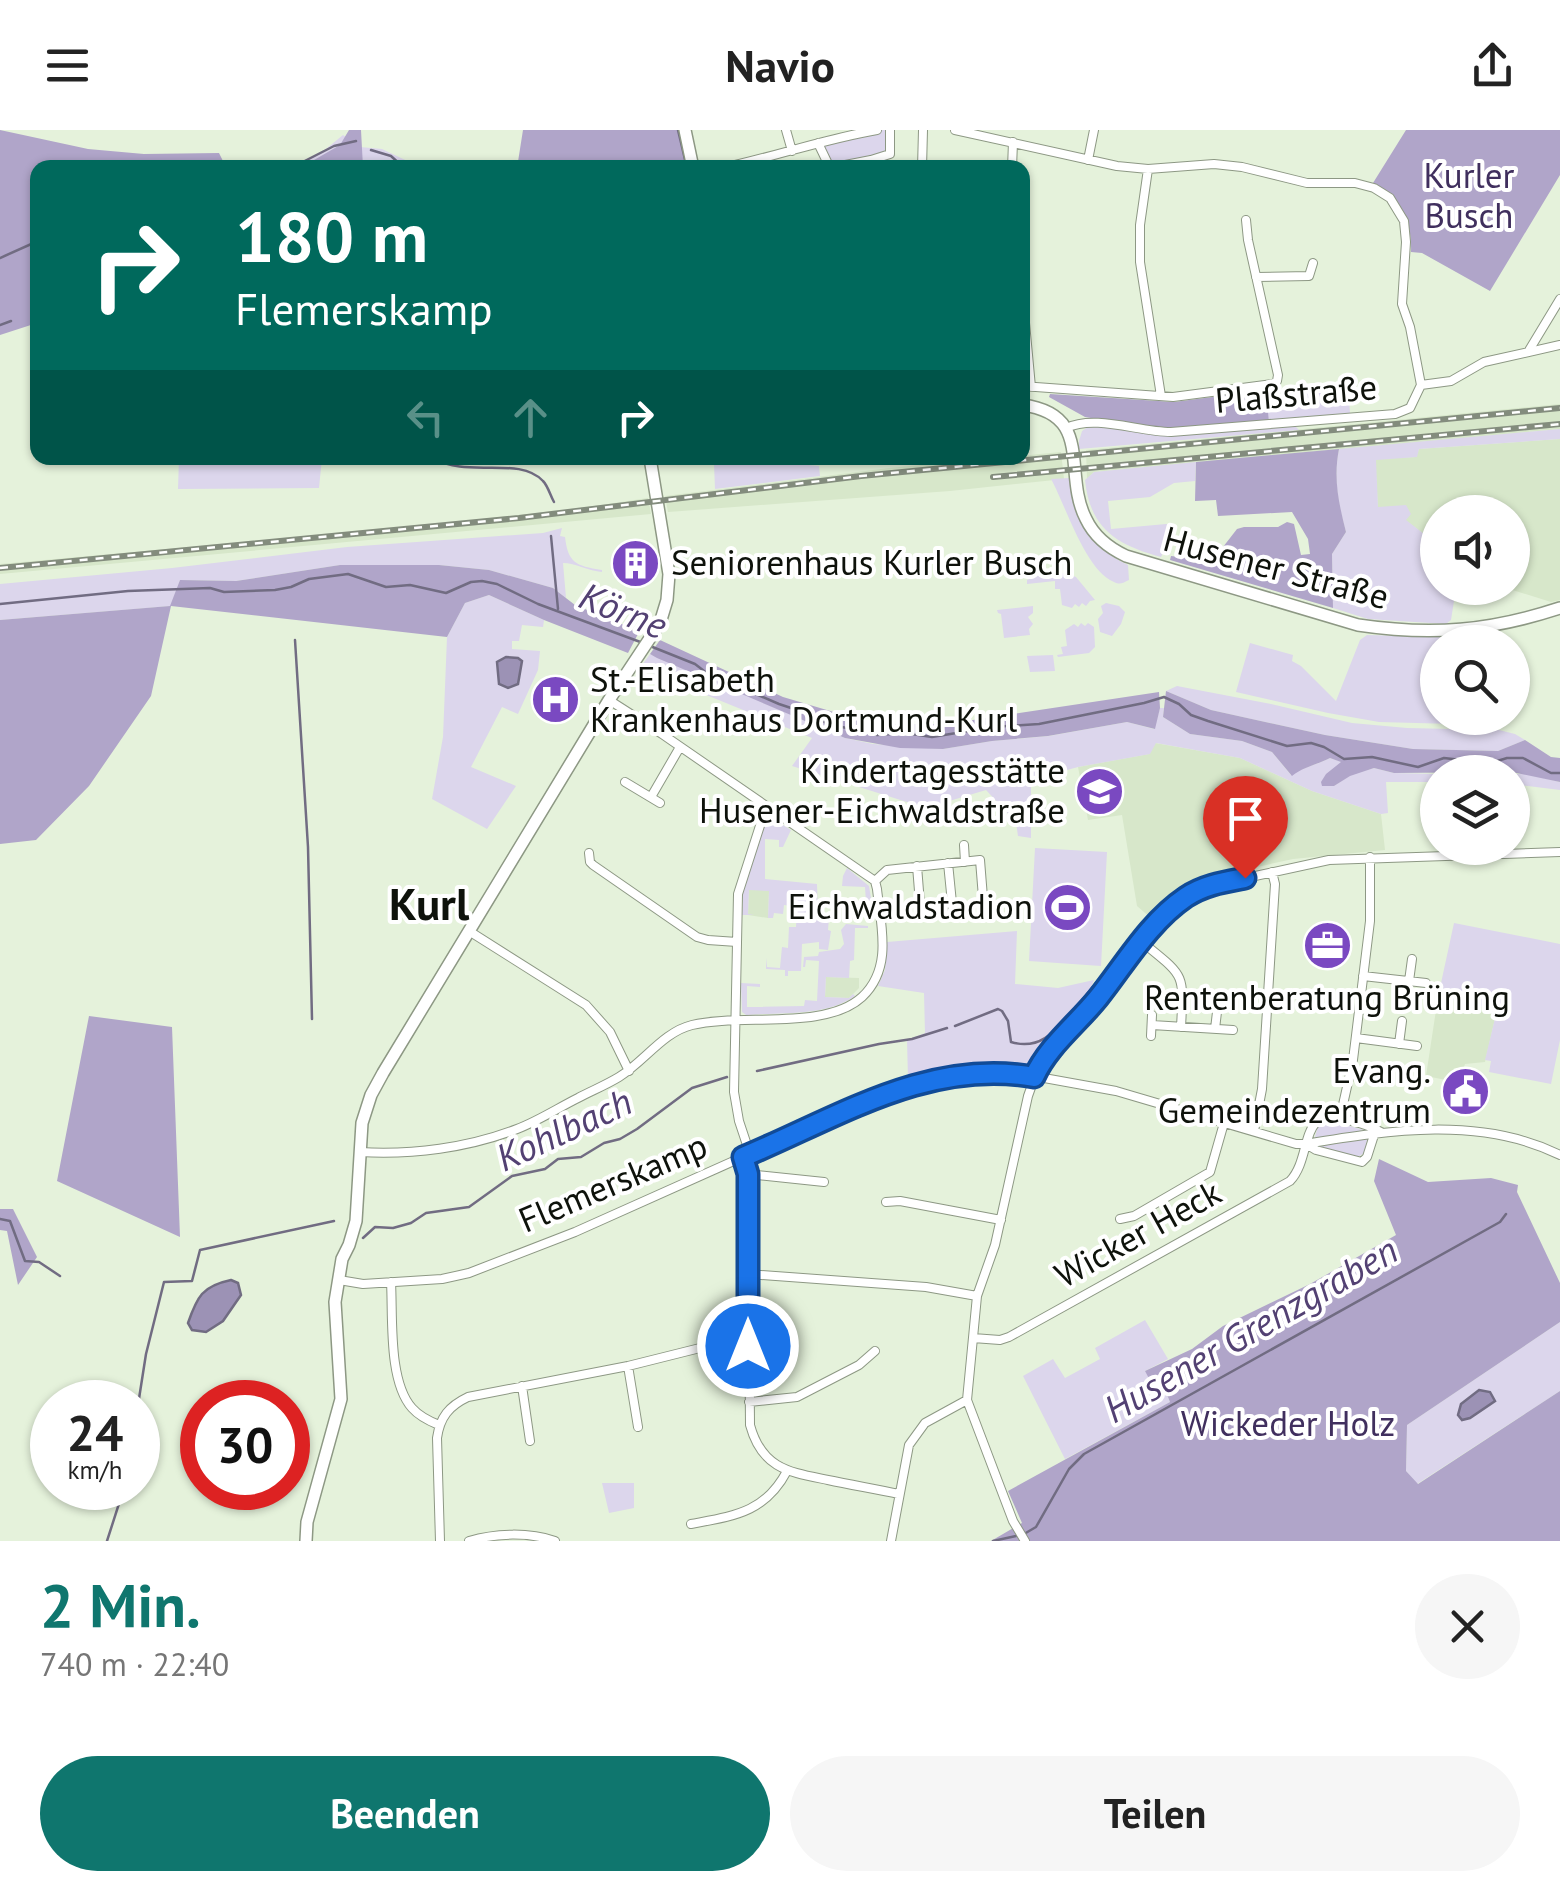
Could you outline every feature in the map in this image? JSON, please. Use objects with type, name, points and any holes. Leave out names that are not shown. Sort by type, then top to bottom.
[{"type":"main road","points":[[684,130],[691,160]]},
{"type":"main road","points":[[1030,407],[1046,411],[1066,428]]},
{"type":"main road","name":"Husener Straße","points":[[1066,428],[1072,440],[1086,519],[1111,548],[1126,556],[1372,627],[1476,629],[1560,608]]},
{"type":"main road","points":[[306,1540],[341,1399],[334,1312],[342,1259],[358,1208],[364,1114],[376,1086],[609,700],[653,637],[666,608],[669,574],[651,465]]},
{"type":"street","points":[[786,130],[792,151]]},
{"type":"street","points":[[755,160],[877,130]]},
{"type":"street","points":[[871,160],[890,154],[890,130]]},
{"type":"street","points":[[922,160],[923,130]]},
{"type":"street","points":[[955,130],[984,133],[1088,160],[1148,169],[1242,166],[1307,183],[1355,183],[1374,188],[1390,198],[1406,230],[1402,304],[1420,385]]},
{"type":"street","points":[[1088,160],[1094,130]]},
{"type":"street","points":[[1013,160],[1014,142]]},
{"type":"street","points":[[818,144],[826,160]]},
{"type":"street","points":[[1148,169],[1140,226],[1140,262],[1161,396]]},
{"type":"street","points":[[1030,387],[1173,397],[1277,381],[1246,220]]},
{"type":"street","points":[[1256,277],[1309,276],[1313,262]]},
{"type":"street","points":[[1528,352],[1560,299]]},
{"type":"street","name":"Plaßstraße","points":[[1066,428],[1088,422],[1171,432],[1394,414],[1410,408],[1420,385],[1450,381],[1484,362],[1560,345]]},
{"type":"street","points":[[360,1152],[430,1150],[516,1129],[629,1070],[684,1027],[834,1013],[856,1002],[879,974],[883,947],[874,881],[609,700]]},
{"type":"street","points":[[651,797],[680,747]]},
{"type":"street","points":[[625,782],[660,803]]},
{"type":"street","points":[[766,807],[738,894],[736,942],[734,1092],[748,1174],[750,1426],[758,1447],[787,1471],[899,1494]]},
{"type":"street","points":[[964,845],[964,862]]},
{"type":"street","points":[[589,852],[593,866],[697,937],[736,942]]},
{"type":"street","points":[[1025,1540],[967,1400],[977,1296],[995,1245],[1034,1077],[1046,1055],[1071,1030],[1159,920],[1198,890],[1329,860],[1560,852]]},
{"type":"street","points":[[1306,1144],[1320,1118],[1340,1118],[1348,1092],[1371,912],[1370,858]]},
{"type":"street","points":[[874,881],[888,870],[980,860],[984,910]]},
{"type":"street","points":[[948,864],[953,912]]},
{"type":"street","points":[[916,866],[922,916]]},
{"type":"street","points":[[1254,1131],[1262,1089],[1276,884],[1272,872]]},
{"type":"street","points":[[469,931],[586,1006],[610,1032],[629,1070]]},
{"type":"street","points":[[1142,942],[1170,964],[1182,980],[1181,1027]]},
{"type":"street","points":[[1409,981],[1412,959]]},
{"type":"street","points":[[1364,976],[1426,983]]},
{"type":"street","points":[[1216,1029],[1217,1012]]},
{"type":"street","points":[[1151,1036],[1152,1020],[1181,1027],[1233,1030]]},
{"type":"street","points":[[1399,1044],[1402,1021]]},
{"type":"street","points":[[1356,1038],[1417,1046]]},
{"type":"street","name":"Flemerskamp","points":[[341,1274],[363,1284],[442,1279],[468,1273],[574,1232],[907,1086],[980,1073],[1016,1074],[1116,1092],[1296,1144],[1378,1132],[1469,1130],[1522,1140],[1560,1155]]},
{"type":"street","name":"Flemerskamp","points":[[1340,1118],[1378,1132]]},
{"type":"street","points":[[1120,1220],[1134,1216],[1210,1172],[1224,1122]]},
{"type":"street","name":"Flemerskamp","points":[[1306,1144],[1362,1162],[1378,1132]]},
{"type":"street","name":"Wicker Heck","points":[[973,1338],[1009,1337],[1290,1181],[1297,1174],[1306,1144]]},
{"type":"street","points":[[748,1174],[824,1182]]},
{"type":"street","points":[[886,1202],[900,1201],[1001,1220]]},
{"type":"street","points":[[748,1274],[926,1287],[977,1296]]},
{"type":"street","points":[[391,1282],[400,1387],[419,1415],[439,1425]]},
{"type":"street","points":[[440,1541],[439,1425],[455,1403],[748,1336]]},
{"type":"street","points":[[749,1402],[797,1397],[859,1365],[875,1351]]},
{"type":"street","points":[[628,1366],[638,1427]]},
{"type":"street","points":[[522,1386],[530,1441]]},
{"type":"street","points":[[890,1541],[910,1445],[916,1433],[967,1400]]},
{"type":"street","points":[[691,1524],[749,1510],[774,1490],[787,1471]]},
{"type":"street","points":[[470,1541],[509,1536],[555,1541]]},
{"type":"shaded area","points":[[890,130],[890,154],[862,160],[826,160],[818,143]]},
{"type":"shaded area","points":[[343,135],[360,147],[382,149],[405,160],[304,160],[321,153]]},
{"type":"shaded area","points":[[1348,388],[1350,413],[1268,420],[1266,395]]},
{"type":"shaded area","points":[[1560,404],[1560,429],[1094,472],[1087,479],[1086,450]]},
{"type":"shaded area","points":[[1091,425],[1173,435],[1286,426],[1299,430],[1079,449],[1082,431]]},
{"type":"shaded area","points":[[1560,429],[1560,439],[1419,449],[1417,457],[1376,460],[1378,507],[1406,505],[1411,514],[1406,520],[1420,531],[1420,605],[1453,605],[1451,620],[1446,624],[1368,619],[1333,608],[1332,554],[1346,532],[1337,491],[1339,449]]},
{"type":"shaded area","points":[[1560,439],[1560,600],[1551,602],[1530,595],[1530,495],[1420,495],[1420,531],[1378,508],[1375,459],[1416,457],[1419,449]]},
{"type":"shaded area","points":[[1061,452],[1064,479],[668,512],[665,496],[921,465],[1030,465],[1030,455]]},
{"type":"shaded area","points":[[1196,462],[1195,481],[1174,483],[1150,497],[1108,501],[1111,529],[1166,524],[1175,527],[1161,557],[1119,540],[1093,511],[1085,480],[1094,472]]},
{"type":"shaded area","points":[[179,465],[321,465],[319,488],[178,489]]},
{"type":"shaded area","points":[[714,465],[819,466],[820,476],[715,489]]},
{"type":"shaded area","points":[[1070,478],[1086,531],[1114,558],[1128,565],[1129,580],[1114,582],[1085,551],[1051,479]]},
{"type":"shaded area","points":[[648,498],[651,514],[0,574],[0,564],[377,530]]},
{"type":"shaded area","points":[[562,528],[560,536],[565,537],[574,561],[602,570],[602,572],[563,563],[566,598],[553,588],[489,570],[439,565],[340,565],[236,581],[180,580],[171,606],[0,620],[0,584],[347,547],[543,533]]},
{"type":"shaded area","points":[[1065,573],[1076,577],[1095,600],[1072,608],[1062,605],[1055,581],[1027,584],[1027,580],[1037,576]]},
{"type":"shaded area","points":[[489,595],[544,620],[543,627],[522,625],[519,641],[512,641],[512,649],[540,651],[538,670],[518,714],[502,707],[471,767],[516,786],[487,829],[432,799],[443,737],[447,637],[465,603]]},
{"type":"shaded area","points":[[1106,603],[1125,612],[1112,636],[1100,632],[1098,619],[1103,613],[1101,606]]},
{"type":"shaded area","points":[[1033,606],[1028,617],[1033,624],[1030,635],[1004,638],[997,610]]},
{"type":"shaded area","points":[[1081,623],[1094,627],[1095,647],[1089,653],[1058,657],[1063,654],[1061,647],[1067,646],[1065,630]]},
{"type":"shaded area","points":[[1367,635],[1420,636],[1420,723],[1379,722],[1236,692],[1250,643],[1293,655],[1292,661],[1336,701],[1360,640]]},
{"type":"shaded area","points":[[650,654],[845,738],[873,744],[943,749],[1127,722],[1154,729],[1160,708],[1164,708],[1163,717],[1190,734],[1242,741],[1272,752],[1291,775],[1330,758],[1342,762],[1334,786],[1350,775],[1374,768],[1420,774],[1420,782],[1386,782],[1388,813],[1381,814],[1312,791],[1240,758],[1156,743],[1150,754],[1031,780],[1031,838],[1018,836],[1016,822],[986,790],[926,808],[792,766],[812,738],[640,668]]},
{"type":"shaded area","points":[[1053,655],[1055,671],[1030,672],[1027,656]]},
{"type":"shaded area","points":[[506,657],[522,661],[518,684],[508,688],[499,684],[497,662]]},
{"type":"shaded area","points":[[1177,686],[1352,723],[1420,728],[1420,735],[1517,735],[1525,740],[1498,751],[1413,749],[1211,710],[1166,691]]},
{"type":"shaded area","points":[[1155,743],[1240,758],[1312,791],[1381,814],[1385,850],[1293,859],[1221,875],[1188,888],[1151,918],[1137,906],[1122,815],[1088,820],[1078,767],[1149,754]]},
{"type":"shaded area","points":[[1530,775],[1560,782],[1560,790],[1530,786]]},
{"type":"shaded area","points":[[772,818],[791,830],[783,847],[779,847],[779,840],[765,839],[765,879],[817,884],[818,917],[829,918],[831,931],[828,950],[819,949],[819,942],[802,944],[801,971],[788,971],[788,976],[785,970],[766,969],[766,958],[767,967],[780,968],[782,947],[788,948],[789,927],[796,927],[797,907],[784,905],[783,914],[774,913],[773,918],[768,918],[769,891],[749,890],[748,914],[754,915],[742,915],[743,890],[764,824]]},
{"type":"shaded area","name":"Eichwaldstadion","points":[[1035,848],[1107,852],[1101,966],[1029,961]]},
{"type":"shaded area","points":[[847,868],[869,886],[874,917],[867,917],[865,887],[842,886]]},
{"type":"shaded area","points":[[749,890],[769,891],[768,918],[748,915]]},
{"type":"shaded area","points":[[1454,923],[1560,944],[1560,1040],[1551,1084],[1489,1072],[1491,1061],[1485,1060],[1497,1010],[1438,997]]},
{"type":"shaded area","points":[[846,924],[868,928],[855,928],[849,978],[826,977],[825,997],[855,996],[817,1010],[746,1015],[742,1012],[741,983],[760,984],[747,986],[747,1007],[804,1006],[805,1000],[817,1001],[819,961],[806,960],[803,967],[804,957],[840,949],[844,944],[841,930]]},
{"type":"shaded area","points":[[1017,931],[1015,984],[1058,988],[1094,980],[1082,1009],[1042,1048],[1030,1067],[968,1068],[908,1079],[907,1040],[925,1033],[924,993],[878,986],[885,970],[887,942]]},
{"type":"shaded area","points":[[826,977],[859,978],[859,988],[849,998],[825,997]]},
{"type":"shaded area","points":[[1438,997],[1497,1010],[1485,1062],[1465,1064],[1463,1070],[1454,1068],[1451,1081],[1426,1076]]},
{"type":"shaded area","points":[[1328,1120],[1364,1130],[1314,1140],[1319,1123]]},
{"type":"shaded area","points":[[1368,1137],[1364,1153],[1358,1157],[1319,1146]]},
{"type":"shaded area","points":[[231,1280],[238,1283],[241,1295],[223,1321],[206,1332],[192,1330],[188,1323],[202,1294]]},
{"type":"shaded area","points":[[1145,1320],[1168,1359],[1145,1371],[1164,1387],[1170,1402],[1065,1459],[1023,1376],[1053,1359],[1065,1378],[1100,1359],[1095,1348]]},
{"type":"shaded area","points":[[1560,1322],[1560,1391],[1417,1484],[1406,1471],[1407,1425]]},
{"type":"shaded area","points":[[1479,1390],[1490,1392],[1495,1401],[1462,1420],[1458,1415],[1461,1404]]},
{"type":"shaded area","points":[[602,1483],[634,1483],[634,1508],[609,1513]]},
{"type":"green space","points":[[0,130],[88,149],[144,154],[219,153],[222,160],[30,160],[30,325],[0,335]]},
{"type":"green space","points":[[349,130],[361,130],[363,160],[314,160],[340,145]]},
{"type":"green space","points":[[523,130],[679,130],[686,160],[518,160]]},
{"type":"green space","name":"Kurler Busch","points":[[1406,130],[1560,130],[1560,175],[1490,291],[1422,253],[1411,252],[1410,230],[1403,212],[1391,196],[1373,183]]},
{"type":"green space","points":[[1266,390],[1269,423],[1153,429],[1085,417],[1049,397],[1050,394],[1174,402]]},
{"type":"green space","points":[[1339,449],[1337,481],[1346,532],[1332,554],[1333,608],[1170,560],[1171,556],[1189,558],[1197,563],[1197,554],[1223,547],[1237,529],[1278,527],[1287,522],[1294,524],[1301,555],[1310,554],[1308,539],[1292,512],[1218,516],[1216,500],[1195,501],[1196,462]]},
{"type":"green space","points":[[340,565],[439,565],[489,570],[553,588],[575,605],[638,634],[628,653],[489,595],[465,603],[447,637],[171,606],[151,696],[89,786],[36,840],[0,844],[0,620],[170,606],[180,580],[236,581]]},
{"type":"green space","points":[[660,640],[783,697],[874,724],[946,724],[1159,692],[1160,708],[1155,729],[1127,722],[943,749],[900,748],[845,738],[657,658],[650,654]]},
{"type":"green space","points":[[1166,691],[1211,710],[1413,749],[1498,751],[1525,740],[1551,757],[1560,758],[1560,782],[1530,776],[1530,755],[1420,755],[1420,773],[1374,768],[1334,786],[1322,786],[1326,774],[1341,762],[1330,758],[1292,776],[1272,752],[1242,741],[1190,734],[1163,717]]},
{"type":"green space","points":[[89,1016],[172,1027],[180,1237],[57,1181]]},
{"type":"green space","name":"Wickeder Holz","points":[[1379,1159],[1428,1182],[1491,1178],[1518,1185],[1517,1192],[1560,1283],[1560,1322],[1407,1425],[1406,1471],[1418,1484],[1560,1391],[1560,1541],[991,1541],[1022,1523],[1008,1491],[1170,1402],[1164,1387],[1154,1388],[1145,1371],[1192,1349],[1223,1326],[1310,1284],[1396,1235],[1374,1181]]},
{"type":"green space","points":[[0,1209],[13,1209],[37,1257],[18,1285],[7,1231],[0,1230]]},
{"type":"waterway","points":[[678,130],[685,160]]},
{"type":"waterway","points":[[307,160],[334,146],[356,141]]},
{"type":"waterway","points":[[371,150],[395,160]]},
{"type":"waterway","points":[[0,258],[30,245]]},
{"type":"waterway","points":[[0,325],[11,321]]},
{"type":"waterway","points":[[452,465],[533,473],[545,483],[554,502]]},
{"type":"waterway","points":[[551,536],[558,609]]},
{"type":"waterway","name":"Körne","points":[[0,604],[128,591],[275,590],[309,579],[348,574],[386,587],[410,585],[446,593],[482,581],[643,643]]},
{"type":"waterway","points":[[295,640],[308,847],[312,1019]]},
{"type":"waterway","name":"Körne","points":[[650,646],[695,664],[730,685],[829,724],[877,735],[905,733],[932,737],[1039,724],[1164,697],[1208,721],[1287,746],[1311,743],[1344,759],[1372,757],[1418,767],[1444,758],[1481,766],[1523,758],[1551,773],[1560,773]]},
{"type":"waterway","name":"Kohlbach","points":[[1082,1000],[1109,967]]},
{"type":"waterway","name":"Kohlbach","points":[[955,1026],[998,1009],[1008,1021],[1011,1042],[1031,1044],[1047,1037],[1074,1009]]},
{"type":"waterway","name":"Kohlbach","points":[[757,1071],[912,1039],[947,1028]]},
{"type":"waterway","name":"Kohlbach","points":[[363,1238],[375,1227],[393,1228],[426,1213],[469,1207],[512,1176],[545,1169],[558,1159],[581,1157],[637,1129],[692,1088],[727,1077]]},
{"type":"waterway","name":"Husener Grenzgraben","points":[[1024,1534],[1036,1527],[1069,1469],[1084,1454],[1500,1222],[1506,1214]]},
{"type":"waterway","points":[[0,1219],[10,1221],[25,1261],[39,1262],[60,1276]]},
{"type":"waterway","name":"Kohlbach","points":[[142,1380],[164,1282],[192,1281],[200,1250],[334,1221]]},
{"type":"waterway","name":"Kohlbach","points":[[107,1541],[117,1510]]},
{"type":"waterway","name":"Husener Grenzgraben","points":[[993,1541],[1016,1536]]},
{"type":"railway","points":[[1030,460],[1560,408]]},
{"type":"railway","points":[[993,477],[1560,424]]},
{"type":"railway","points":[[0,568],[519,518],[974,465]]},
{"type":"place","name":"Seniorenhaus Kurler Busch","points":[[636,563]]},
{"type":"place","name":"St.-Elisabeth Krankenhaus Dortmund-Kurl","points":[[555,700]]},
{"type":"place","name":"Kindertagesstätte Husener-Eichwaldstraße","points":[[1100,791]]},
{"type":"place","name":"Eichwaldstadion","points":[[1068,907]]},
{"type":"place","name":"Rentenberatung Brüning","points":[[1327,946]]},
{"type":"place","name":"Evang. Gemeindezentrum","points":[[1466,1091]]},
{"type":"district","name":"Kurl","points":[[429,904]]},
{"type":"route","points":[[748,1346],[748,1174],[743,1157],[907,1086],[980,1073],[1034,1077],[1046,1055],[1099,997],[1159,920],[1198,890],[1245,878]]}]
